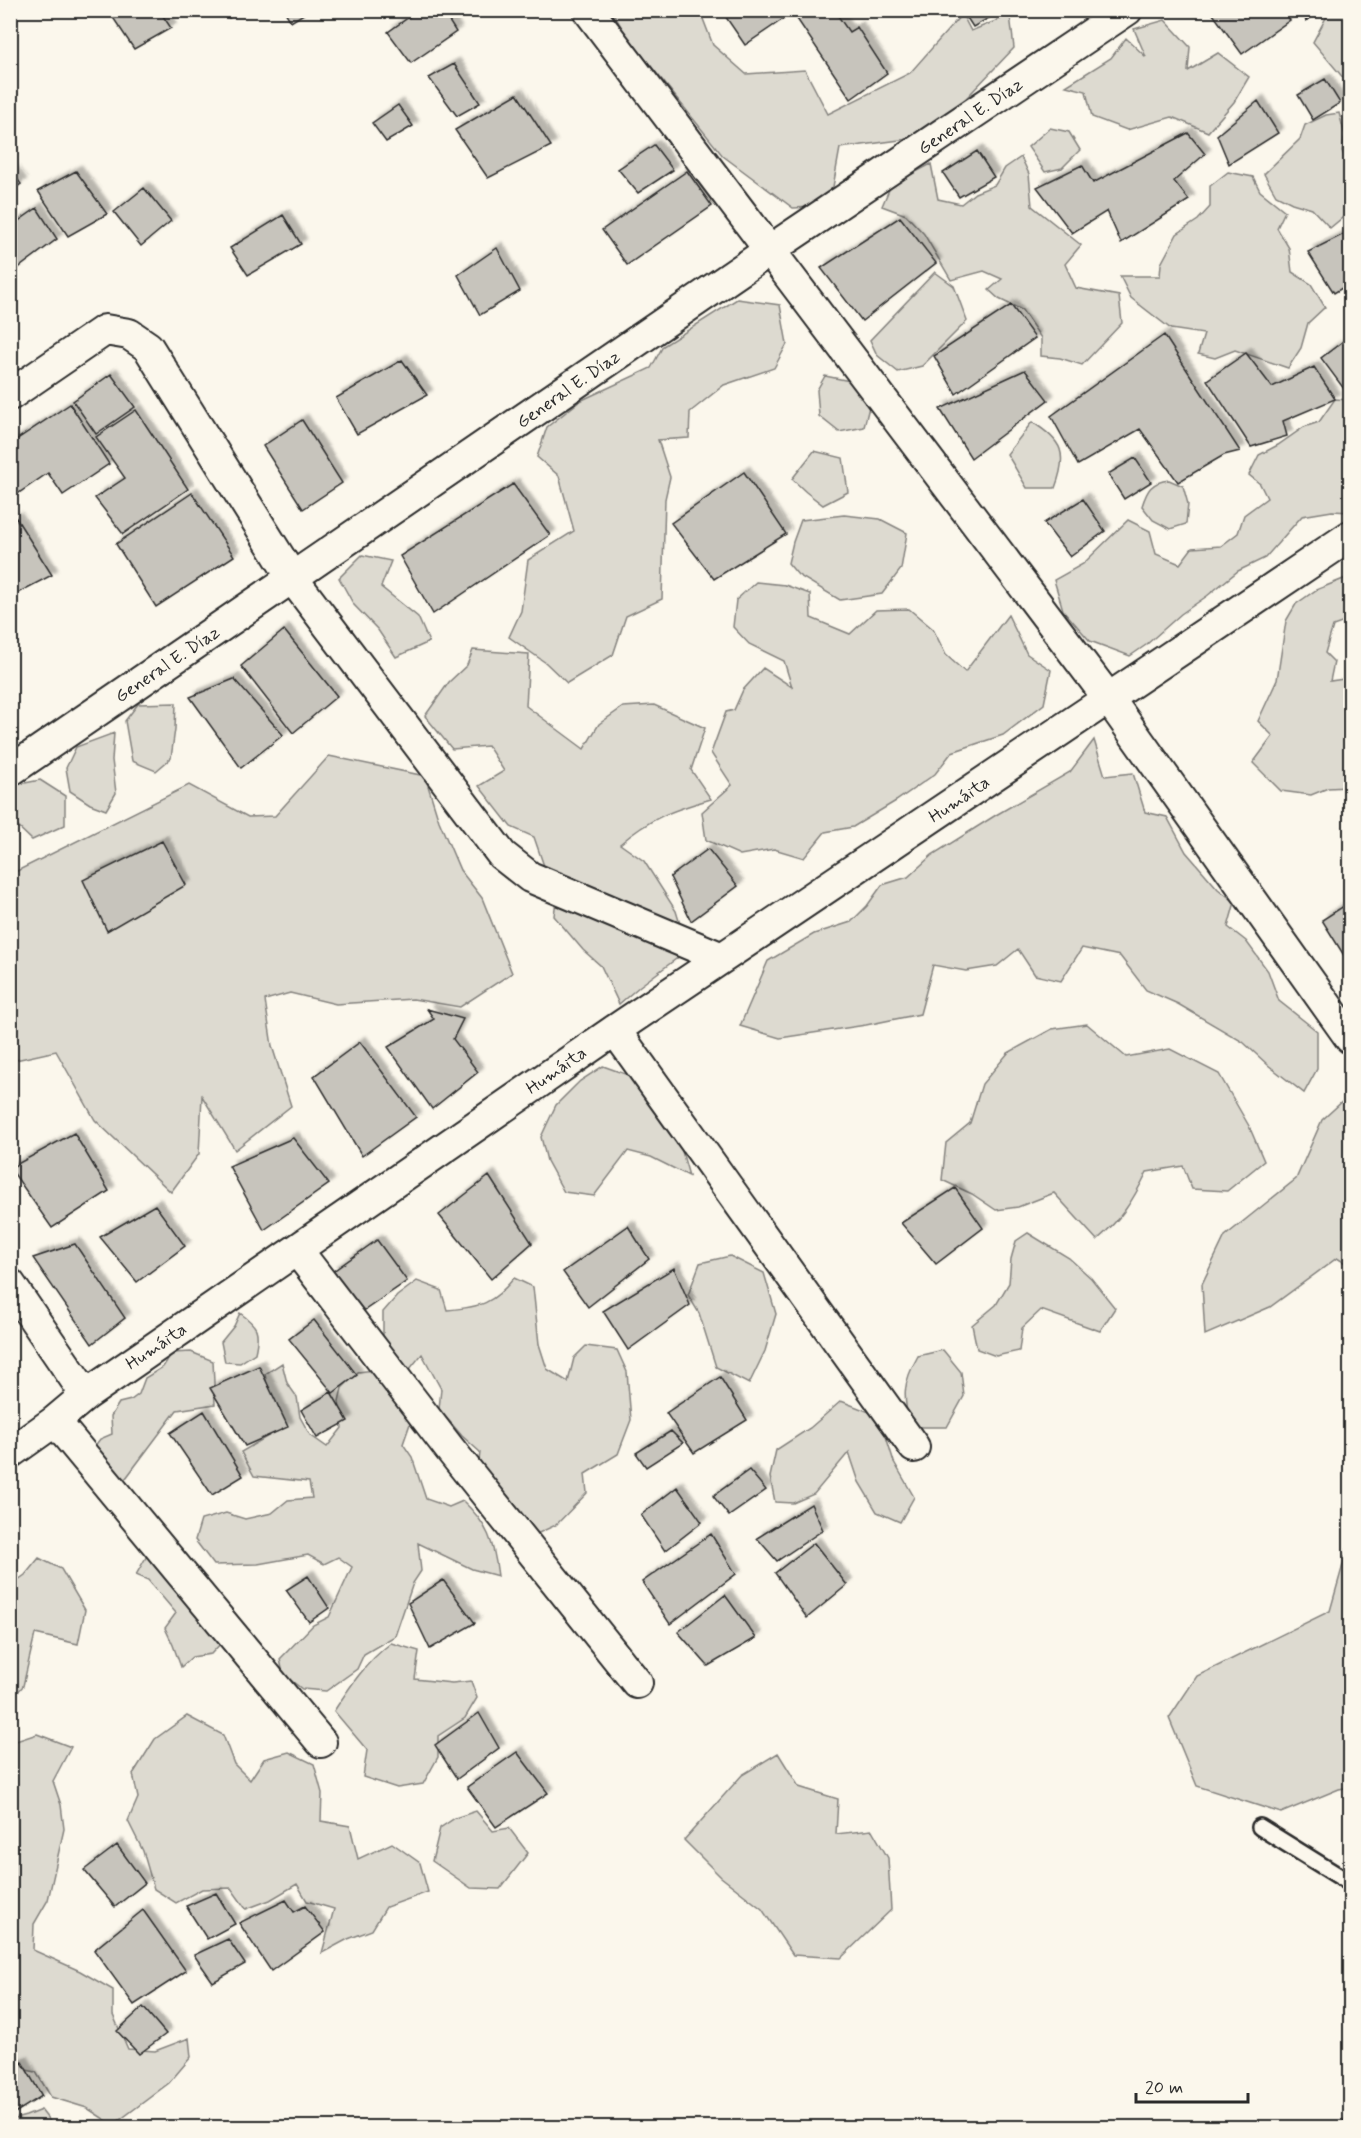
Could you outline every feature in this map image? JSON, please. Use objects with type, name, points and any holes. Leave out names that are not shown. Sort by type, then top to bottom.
[{"type":"street","points":[[588,10],[1109,699],[1350,1038]]},
{"type":"street","name":"General E. Díaz","points":[[10,771],[770,250],[1127,10]]},
{"type":"street","points":[[14,386],[105,330],[129,334],[148,347],[293,579],[502,855],[530,877],[722,958]]},
{"type":"street","name":"Humáita","points":[[10,1453],[55,1421],[86,1395],[615,1030],[1350,536]]},
{"type":"street","points":[[615,1030],[914,1447]]},
{"type":"street","points":[[297,1250],[449,1448],[638,1683]]},
{"type":"street","points":[[10,1284],[86,1395]]},
{"type":"street","points":[[55,1421],[321,1742]]},
{"type":"lane","points":[[1260,1827],[1350,1883]]},
{"type":"shaded area","points":[[612,11],[700,11],[713,45],[746,74],[805,70],[828,114],[910,73],[962,14],[971,31],[1010,15],[1014,48],[930,136],[840,148],[833,187],[814,207],[793,208],[723,156],[626,35]]},
{"type":"shaded area","points":[[1350,12],[1350,83],[1313,42],[1328,14]]},
{"type":"shaded area","points":[[1165,20],[1190,47],[1188,71],[1218,53],[1249,77],[1234,102],[1208,132],[1172,117],[1127,130],[1092,117],[1086,91],[1066,86],[1111,58],[1126,38],[1146,57],[1134,29]]},
{"type":"shaded area","points":[[1339,113],[1345,135],[1342,151],[1350,170],[1350,205],[1348,213],[1330,228],[1312,209],[1276,195],[1264,174],[1300,139],[1305,125],[1326,115]]},
{"type":"shaded area","points":[[1050,128],[1069,132],[1080,150],[1062,168],[1045,172],[1028,147]]},
{"type":"shaded area","points":[[1021,157],[1029,174],[1032,206],[1081,245],[1065,264],[1076,288],[1119,296],[1122,323],[1082,365],[1060,358],[1041,356],[1041,338],[1022,310],[999,299],[989,290],[1002,279],[984,271],[951,280],[924,234],[906,215],[882,206],[891,185],[931,164],[938,199],[961,204],[975,193],[995,185],[1005,168]]},
{"type":"shaded area","points":[[1228,172],[1253,177],[1260,191],[1285,211],[1277,228],[1289,248],[1292,272],[1311,284],[1325,307],[1308,323],[1301,348],[1288,368],[1235,350],[1215,358],[1198,354],[1204,334],[1171,329],[1131,298],[1120,276],[1160,276],[1161,264],[1177,234],[1198,220],[1210,207],[1210,186]]},
{"type":"shaded area","points":[[935,272],[954,286],[967,321],[922,366],[898,372],[877,355],[870,340]]},
{"type":"shaded area","points":[[737,299],[780,305],[787,344],[774,368],[724,385],[690,412],[689,438],[658,440],[670,477],[665,499],[662,599],[626,616],[613,655],[567,683],[546,663],[509,637],[521,611],[528,560],[574,531],[559,476],[537,457],[547,427],[580,401],[651,368],[663,346]]},
{"type":"shaded area","points":[[825,376],[855,382],[869,407],[864,427],[839,432],[819,416],[817,390]]},
{"type":"shaded area","points":[[1335,399],[1350,400],[1350,512],[1332,511],[1302,516],[1265,558],[1238,571],[1130,656],[1090,641],[1063,610],[1054,580],[1083,564],[1128,520],[1150,531],[1156,554],[1180,564],[1192,548],[1221,546],[1238,533],[1244,515],[1267,498],[1260,484],[1249,475],[1259,455],[1304,427],[1319,422]]},
{"type":"shaded area","points":[[1032,422],[1050,436],[1060,449],[1061,466],[1055,488],[1027,488],[1007,454]]},
{"type":"shaded area","points":[[814,451],[843,458],[848,492],[823,505],[792,479]]},
{"type":"shaded area","points":[[1169,480],[1183,486],[1188,504],[1186,524],[1170,529],[1153,520],[1142,506],[1146,495],[1154,485]]},
{"type":"shaded area","points":[[844,515],[880,519],[907,533],[901,569],[882,594],[840,600],[798,575],[788,563],[801,520]]},
{"type":"shaded area","points":[[362,555],[391,561],[381,587],[418,617],[429,642],[396,657],[378,630],[354,605],[339,578]]},
{"type":"shaded area","points":[[1346,578],[1350,583],[1350,620],[1333,626],[1325,653],[1334,662],[1330,681],[1350,678],[1350,794],[1348,787],[1328,788],[1311,795],[1281,791],[1253,763],[1273,736],[1258,721],[1277,680],[1286,621],[1296,604],[1316,590]]},
{"type":"shaded area","points":[[756,582],[785,585],[810,594],[811,618],[850,634],[876,610],[909,609],[933,629],[946,655],[965,672],[1008,615],[1027,654],[1051,670],[1044,704],[1003,735],[952,752],[935,774],[853,827],[825,832],[804,858],[774,849],[740,855],[706,840],[702,812],[732,785],[711,753],[726,712],[734,710],[743,690],[763,668],[792,687],[784,661],[749,644],[733,627],[736,600]]},
{"type":"shaded area","points":[[473,650],[529,654],[526,706],[584,749],[599,724],[623,707],[654,705],[705,728],[691,770],[711,799],[662,816],[620,844],[644,861],[676,911],[688,950],[619,1004],[601,966],[583,950],[554,916],[557,892],[545,869],[534,837],[511,827],[479,786],[504,771],[488,746],[452,749],[425,716],[449,682],[467,665]]},
{"type":"shaded area","points":[[176,703],[171,758],[156,771],[132,761],[125,721],[138,704]]},
{"type":"shaded area","points":[[114,733],[112,760],[116,793],[106,810],[90,804],[70,791],[66,768],[76,747]]},
{"type":"shaded area","points":[[1094,740],[1105,776],[1133,773],[1145,812],[1167,817],[1186,852],[1218,889],[1235,902],[1228,927],[1246,941],[1268,971],[1279,1001],[1317,1031],[1317,1069],[1304,1093],[1243,1042],[1178,1004],[1146,990],[1120,956],[1082,948],[1061,981],[1035,975],[1018,949],[997,966],[966,971],[933,965],[920,1014],[780,1038],[740,1026],[768,961],[814,934],[851,922],[867,906],[882,885],[908,877],[932,855],[1070,772]]},
{"type":"shaded area","points":[[329,756],[425,776],[439,821],[460,870],[482,898],[512,973],[460,1007],[413,999],[336,1004],[290,993],[265,1000],[272,1046],[291,1106],[235,1150],[202,1096],[199,1154],[171,1192],[95,1120],[56,1051],[11,1061],[11,874],[189,785],[248,817],[275,816]]},
{"type":"shaded area","points":[[40,780],[65,796],[65,825],[32,840],[12,821],[11,793],[15,785]]},
{"type":"shaded area","points":[[1087,1024],[1126,1057],[1170,1049],[1219,1074],[1249,1126],[1264,1161],[1227,1191],[1192,1189],[1183,1166],[1147,1172],[1126,1209],[1097,1240],[1054,1193],[1018,1207],[996,1210],[972,1194],[942,1180],[946,1143],[970,1123],[982,1084],[1008,1053],[1052,1029]]},
{"type":"shaded area","points":[[603,1066],[628,1075],[655,1104],[678,1137],[689,1176],[651,1157],[628,1151],[594,1196],[564,1192],[547,1161],[541,1137],[556,1105],[580,1081]]},
{"type":"shaded area","points":[[1344,1100],[1350,1100],[1350,1266],[1337,1258],[1270,1307],[1205,1335],[1202,1284],[1225,1236],[1296,1179],[1322,1120]]},
{"type":"shaded area","points":[[1028,1233],[1069,1258],[1091,1278],[1115,1308],[1100,1331],[1041,1310],[1022,1328],[1019,1351],[996,1356],[977,1349],[972,1325],[996,1305],[1009,1283],[1011,1259],[1016,1241]]},
{"type":"shaded area","points":[[730,1256],[764,1273],[776,1314],[765,1351],[749,1384],[716,1367],[699,1313],[688,1295],[700,1263]]},
{"type":"shaded area","points":[[514,1278],[533,1287],[539,1344],[547,1369],[568,1382],[574,1358],[586,1346],[617,1350],[627,1372],[631,1420],[618,1454],[585,1474],[587,1493],[556,1525],[530,1537],[476,1488],[480,1452],[462,1436],[439,1409],[441,1389],[422,1354],[405,1375],[383,1359],[383,1312],[397,1296],[417,1281],[441,1290],[447,1310],[485,1303],[499,1294]]},
{"type":"shaded area","points":[[240,1313],[251,1322],[256,1330],[255,1353],[240,1363],[225,1362],[221,1342],[234,1326]]},
{"type":"shaded area","points":[[943,1350],[961,1372],[964,1396],[947,1427],[910,1427],[905,1398],[909,1375],[918,1356]]},
{"type":"shaded area","points":[[191,1352],[213,1361],[215,1404],[177,1410],[126,1478],[106,1485],[88,1455],[100,1439],[112,1434],[111,1416],[119,1403],[131,1400],[139,1394],[145,1378],[163,1367],[172,1353]]},
{"type":"shaded area","points":[[282,1363],[287,1383],[297,1397],[300,1417],[310,1435],[327,1447],[342,1428],[339,1401],[342,1388],[358,1372],[382,1369],[412,1418],[403,1444],[412,1457],[426,1499],[449,1507],[463,1501],[472,1509],[484,1526],[492,1544],[498,1576],[472,1569],[418,1543],[421,1571],[413,1583],[395,1636],[364,1654],[357,1669],[326,1691],[302,1689],[283,1674],[280,1659],[313,1625],[329,1617],[352,1567],[338,1557],[324,1564],[308,1555],[258,1564],[214,1565],[195,1540],[201,1520],[226,1513],[245,1519],[272,1513],[288,1500],[312,1498],[309,1482],[254,1476],[241,1452],[275,1432],[265,1374]]},
{"type":"shaded area","points":[[841,1401],[872,1413],[884,1430],[894,1462],[914,1497],[900,1522],[877,1512],[859,1482],[849,1452],[814,1494],[793,1503],[775,1502],[770,1477],[776,1450],[810,1428]]},
{"type":"shaded area","points":[[1350,1540],[1350,1787],[1339,1789],[1281,1813],[1197,1786],[1169,1718],[1197,1676],[1330,1611]]},
{"type":"shaded area","points":[[149,1552],[222,1642],[211,1654],[192,1657],[181,1667],[165,1628],[176,1613],[148,1580],[136,1575]]},
{"type":"shaded area","points":[[39,1558],[61,1569],[85,1610],[78,1644],[35,1634],[23,1686],[11,1700],[11,1585],[25,1575]]},
{"type":"shaded area","points":[[391,1643],[419,1651],[415,1679],[452,1683],[471,1681],[477,1698],[465,1718],[438,1736],[438,1757],[423,1784],[397,1788],[363,1777],[367,1750],[334,1711],[366,1666]]},
{"type":"shaded area","points":[[187,1716],[223,1735],[234,1764],[250,1780],[264,1759],[289,1752],[314,1764],[322,1793],[321,1821],[350,1826],[358,1859],[392,1843],[420,1863],[428,1892],[386,1907],[372,1930],[348,1939],[322,1953],[334,1909],[307,1901],[297,1884],[270,1900],[246,1909],[231,1888],[202,1889],[176,1903],[154,1889],[143,1851],[128,1821],[138,1798],[133,1774],[155,1739]]},
{"type":"shaded area","points":[[37,1734],[71,1747],[53,1781],[61,1805],[64,1829],[48,1900],[34,1924],[33,1950],[80,1971],[113,1990],[113,2015],[128,2049],[155,2051],[189,2038],[191,2057],[169,2083],[113,2125],[87,2108],[51,2097],[36,2072],[11,2067],[10,1743]]},
{"type":"shaded area","points":[[778,1753],[799,1787],[838,1799],[836,1834],[872,1830],[888,1858],[891,1910],[841,1958],[793,1955],[762,1909],[721,1877],[684,1840],[742,1775]]},
{"type":"shaded area","points":[[476,1811],[493,1831],[509,1828],[528,1853],[500,1889],[471,1888],[432,1861],[440,1828],[455,1818]]},
{"type":"shaded area","points":[[41,2110],[52,2124],[51,2127],[11,2127],[11,2120]]},
{"type":"building","points":[[108,10],[159,10],[171,28],[134,49]]},
{"type":"building","points":[[224,10],[241,10],[229,18]]},
{"type":"building","points":[[284,10],[310,10],[291,22]]},
{"type":"building","points":[[419,10],[442,10],[456,32],[411,63],[388,32]]},
{"type":"building","points":[[721,10],[782,10],[786,17],[745,45]]},
{"type":"building","points":[[791,10],[834,10],[849,32],[857,27],[887,73],[851,99]]},
{"type":"building","points":[[962,10],[1003,10],[973,27]]},
{"type":"building","points":[[1210,10],[1283,10],[1290,20],[1242,54]]},
{"type":"building","points":[[1301,10],[1320,10],[1306,21]]},
{"type":"building","points":[[454,64],[480,103],[457,116],[429,78]]},
{"type":"building","points":[[1325,79],[1340,103],[1313,120],[1298,95]]},
{"type":"building","points":[[517,94],[551,146],[488,178],[455,130]]},
{"type":"building","points":[[1258,101],[1278,133],[1229,164],[1217,135]]},
{"type":"building","points":[[398,105],[413,126],[386,142],[372,123]]},
{"type":"building","points":[[1188,133],[1205,154],[1174,181],[1189,200],[1121,243],[1107,211],[1072,233],[1037,187],[1082,165],[1093,183]]},
{"type":"building","points":[[654,145],[673,170],[638,193],[618,169]]},
{"type":"building","points":[[977,151],[994,177],[959,197],[943,173]]},
{"type":"building","points":[[10,169],[21,184],[10,192]]},
{"type":"building","points":[[76,171],[107,214],[68,236],[38,191]]},
{"type":"building","points":[[687,171],[712,206],[627,265],[602,230]]},
{"type":"building","points":[[144,188],[171,221],[141,246],[114,212]]},
{"type":"building","points":[[37,208],[57,239],[13,272],[10,269],[10,227]]},
{"type":"building","points":[[283,215],[301,244],[248,275],[230,248]]},
{"type":"building","points":[[900,217],[936,263],[862,321],[821,268]]},
{"type":"building","points":[[1350,231],[1350,283],[1334,293],[1308,252]]},
{"type":"building","points":[[497,248],[520,291],[480,315],[458,275]]},
{"type":"building","points":[[1011,305],[1035,338],[956,394],[934,356]]},
{"type":"building","points":[[1164,335],[1240,451],[1224,455],[1178,482],[1140,429],[1078,465],[1051,416]]},
{"type":"building","points":[[1350,336],[1350,397],[1321,358]]},
{"type":"building","points":[[1246,353],[1272,387],[1314,367],[1335,399],[1283,421],[1287,436],[1251,447],[1207,380]]},
{"type":"building","points":[[402,360],[427,395],[357,434],[336,398]]},
{"type":"building","points":[[1025,370],[1048,400],[971,458],[940,409]]},
{"type":"building","points":[[111,374],[135,407],[96,434],[73,401]]},
{"type":"building","points":[[70,404],[109,464],[63,495],[48,473],[10,499],[10,444]]},
{"type":"building","points":[[136,410],[188,489],[123,534],[95,498],[125,478],[96,437]]},
{"type":"building","points":[[302,420],[342,483],[303,509],[263,446]]},
{"type":"building","points":[[1135,458],[1151,482],[1124,499],[1108,474]]},
{"type":"building","points":[[744,472],[786,534],[714,579],[671,523]]},
{"type":"building","points":[[513,484],[550,535],[433,614],[400,556]]},
{"type":"building","points":[[192,493],[234,556],[156,607],[116,544]]},
{"type":"building","points":[[1083,499],[1105,531],[1070,557],[1044,523]]},
{"type":"building","points":[[16,518],[52,575],[10,597],[10,521]]},
{"type":"building","points":[[284,630],[337,696],[293,733],[241,666]]},
{"type":"building","points":[[234,679],[283,735],[241,768],[190,697]]},
{"type":"building","points":[[162,841],[186,885],[107,931],[83,880]]},
{"type":"building","points":[[708,849],[738,886],[691,921],[670,877]]},
{"type":"building","points":[[1350,902],[1350,965],[1322,920]]},
{"type":"building","points":[[427,1009],[463,1019],[453,1039],[478,1072],[432,1109],[388,1047],[434,1019]]},
{"type":"building","points":[[360,1042],[416,1117],[362,1156],[314,1076]]},
{"type":"building","points":[[74,1133],[109,1191],[52,1228],[10,1168]]},
{"type":"building","points":[[293,1138],[329,1184],[264,1230],[229,1166]]},
{"type":"building","points":[[489,1176],[532,1243],[491,1279],[439,1215]]},
{"type":"building","points":[[955,1188],[983,1228],[936,1264],[901,1223]]},
{"type":"building","points":[[155,1205],[185,1246],[137,1282],[100,1237]]},
{"type":"building","points":[[628,1226],[649,1259],[588,1307],[563,1272]]},
{"type":"building","points":[[377,1240],[407,1281],[362,1312],[332,1272]]},
{"type":"building","points":[[75,1244],[125,1318],[92,1344],[33,1258]]},
{"type":"building","points":[[674,1268],[690,1305],[628,1350],[603,1311]]},
{"type":"building","points":[[314,1320],[357,1375],[333,1393],[289,1339]]},
{"type":"building","points":[[259,1366],[288,1427],[245,1446],[210,1388]]},
{"type":"building","points":[[720,1377],[747,1420],[694,1453],[666,1413]]},
{"type":"building","points":[[331,1392],[348,1421],[317,1438],[301,1410]]},
{"type":"building","points":[[204,1411],[243,1476],[212,1495],[170,1433]]},
{"type":"building","points":[[671,1431],[683,1443],[646,1467],[636,1453]]},
{"type":"building","points":[[749,1470],[766,1490],[729,1516],[713,1496]]},
{"type":"building","points":[[677,1487],[702,1522],[665,1551],[641,1515]]},
{"type":"building","points":[[811,1504],[823,1530],[777,1561],[757,1538]]},
{"type":"building","points":[[711,1534],[736,1574],[670,1624],[642,1582]]},
{"type":"building","points":[[814,1543],[847,1585],[807,1618],[775,1573]]},
{"type":"building","points":[[308,1576],[329,1608],[309,1622],[286,1590]]},
{"type":"building","points":[[443,1580],[475,1623],[430,1649],[408,1603]]},
{"type":"building","points":[[725,1595],[756,1638],[708,1666],[678,1632]]},
{"type":"building","points":[[479,1713],[499,1748],[457,1779],[435,1745]]},
{"type":"building","points":[[517,1752],[548,1793],[496,1827],[467,1787]]},
{"type":"building","points":[[117,1845],[145,1883],[115,1907],[84,1870]]},
{"type":"building","points":[[216,1893],[235,1924],[207,1939],[186,1906]]},
{"type":"building","points":[[286,1900],[294,1912],[305,1906],[325,1932],[271,1971],[239,1923]]},
{"type":"building","points":[[143,1910],[186,1971],[134,2005],[94,1950]]},
{"type":"building","points":[[228,1939],[245,1964],[213,1982],[194,1955]]},
{"type":"building","points":[[143,2007],[166,2034],[139,2054],[117,2031]]},
{"type":"building","points":[[22,2062],[42,2096],[10,2116],[10,2067]]},
{"type":"building","points":[[1350,2113],[1350,2128],[1337,2128]]}]
